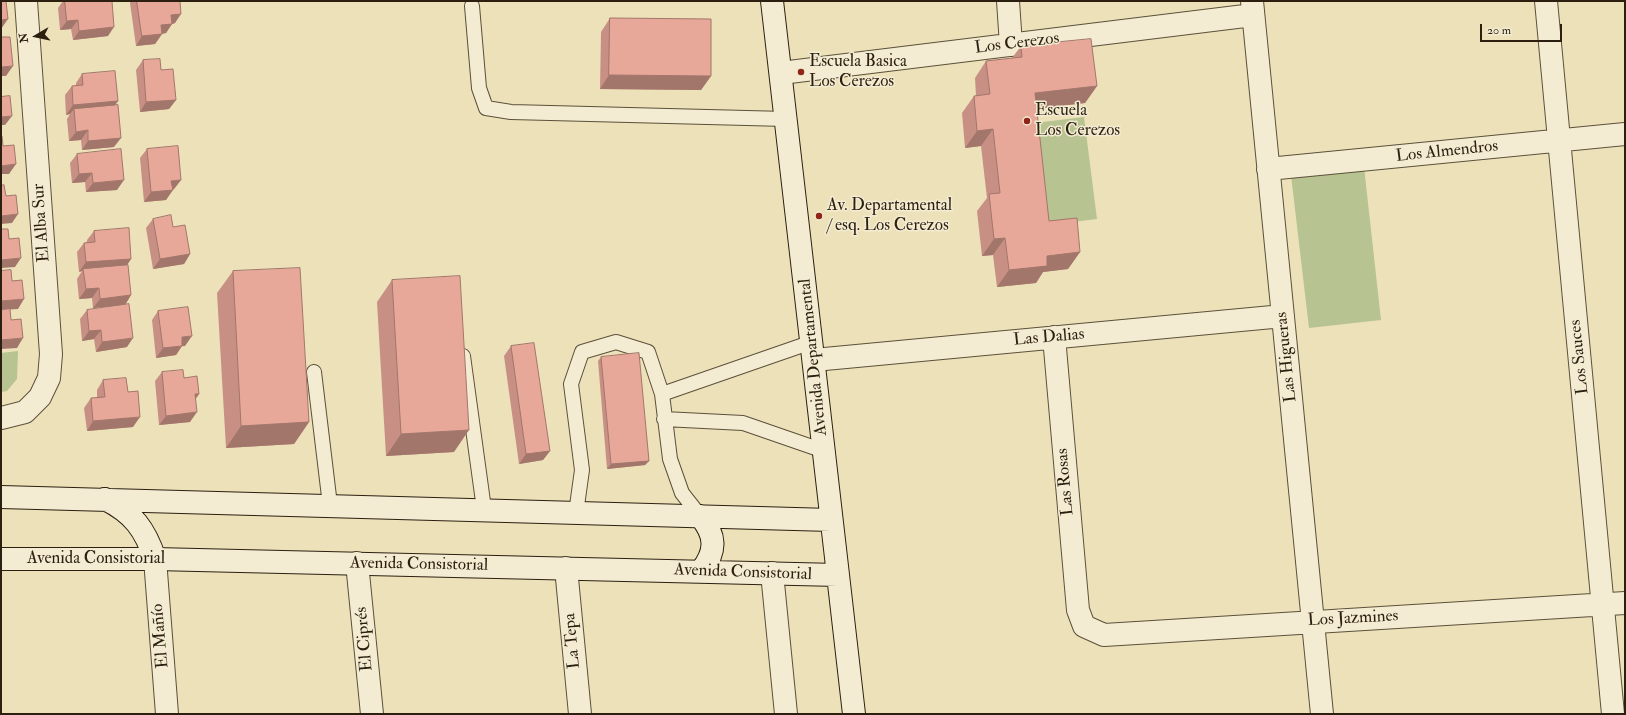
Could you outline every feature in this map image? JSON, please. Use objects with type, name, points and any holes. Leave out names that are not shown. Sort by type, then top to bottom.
[{"type":"street","name":"El Alba Sur","points":[[1,418],[25,412],[40,397],[49,378],[51,354],[26,1]]},
{"type":"street","name":"Avenida Departamental","points":[[772,1],[854,714]]},
{"type":"street","points":[[1008,1],[1011,45]]},
{"type":"street","name":"Los Sauces","points":[[1546,1],[1559,141],[1614,604],[1613,714]]},
{"type":"street","name":"Los Cerezos","points":[[781,73],[1011,45],[1253,8]]},
{"type":"street","name":"Las Higueras","points":[[1253,8],[1322,714]]},
{"type":"street","name":"Los Almendros","points":[[1268,169],[1625,134]]},
{"type":"street","name":"Las Dalias","points":[[813,351],[1054,337],[1283,316]]},
{"type":"street","name":"Las Rosas","points":[[1054,337],[1078,610],[1084,626]]},
{"type":"street","points":[[1,496],[831,520]]},
{"type":"street","name":"El Mañío","points":[[104,498],[131,516],[142,529],[150,543],[155,559],[167,714]]},
{"type":"street","points":[[700,516],[708,526],[712,537],[712,550],[709,562],[701,571]]},
{"type":"street","name":"Avenida Consistorial","points":[[1,559],[155,559],[701,571],[838,576]]},
{"type":"street","name":"El Ciprés","points":[[357,564],[372,714]]},
{"type":"street","name":"La Tepa","points":[[566,568],[580,714]]},
{"type":"street","points":[[772,573],[786,714]]},
{"type":"street","name":"Los Jazmines","points":[[1084,626],[1104,635],[1614,604]]},
{"type":"lane","points":[[472,6],[478,88],[486,108],[511,112],[786,119]]},
{"type":"lane","points":[[576,513],[582,470],[571,384],[582,352],[616,342],[648,352],[662,394],[670,459],[682,493],[700,516]]},
{"type":"lane","points":[[462,346],[484,510]]},
{"type":"lane","points":[[662,394],[813,351]]},
{"type":"lane","points":[[314,372],[330,505]]},
{"type":"lane","points":[[664,419],[744,423],[824,451]]},
{"type":"green space","points":[[1084,117],[1097,219],[1048,225],[1035,123]]},
{"type":"green space","points":[[1364,167],[1381,320],[1309,328],[1291,175]]},
{"type":"green space","points":[[18,351],[17,379],[7,391],[1,392],[1,353]]},
{"type":"building","points":[[1,1],[6,1],[8,19],[1,20]]},
{"type":"building","points":[[65,1],[112,1],[114,27],[79,31],[78,20],[67,21]]},
{"type":"building","points":[[137,1],[180,1],[181,14],[171,15],[172,24],[161,25],[162,34],[142,36]]},
{"type":"building","points":[[610,18],[711,19],[711,76],[609,75]]},
{"type":"building","points":[[1,37],[10,37],[13,66],[1,67]]},
{"type":"building","points":[[1091,39],[1097,86],[1035,93],[1049,221],[1077,218],[1080,252],[1047,256],[1047,266],[1009,270],[1005,238],[994,239],[989,194],[1000,193],[993,129],[977,131],[974,96],[990,94],[986,61],[1022,57],[1021,46]]},
{"type":"building","points":[[160,59],[161,70],[173,69],[176,100],[146,102],[143,60]]},
{"type":"building","points":[[115,71],[118,101],[73,105],[72,86],[83,85],[82,74]]},
{"type":"building","points":[[10,96],[12,116],[1,117],[1,97]]},
{"type":"building","points":[[118,105],[121,138],[88,141],[88,130],[76,132],[74,109]]},
{"type":"building","points":[[1,136],[3,146],[14,145],[16,164],[1,166]]},
{"type":"building","points":[[178,146],[181,180],[171,181],[173,190],[151,192],[147,149]]},
{"type":"building","points":[[121,149],[124,180],[93,183],[92,173],[79,174],[77,154]]},
{"type":"building","points":[[4,185],[6,196],[16,195],[18,214],[1,216],[1,186]]},
{"type":"building","points":[[171,215],[173,227],[185,225],[190,254],[160,259],[153,219]]},
{"type":"building","points":[[129,228],[131,259],[86,262],[84,243],[95,242],[94,231]]},
{"type":"building","points":[[1,229],[8,229],[9,239],[19,238],[21,258],[1,260]]},
{"type":"building","points":[[128,265],[131,295],[100,299],[99,288],[86,289],[83,269]]},
{"type":"building","points":[[300,268],[309,422],[241,426],[233,271]]},
{"type":"building","points":[[11,270],[12,281],[22,280],[24,299],[1,301],[1,271]]},
{"type":"building","points":[[460,276],[469,430],[401,434],[392,280]]},
{"type":"building","points":[[129,304],[133,338],[102,342],[101,330],[89,331],[87,310]]},
{"type":"building","points":[[188,307],[192,336],[182,337],[182,346],[163,348],[158,311]]},
{"type":"building","points":[[10,309],[11,320],[21,319],[23,338],[1,340],[1,310]]},
{"type":"building","points":[[534,343],[550,451],[526,454],[511,346]]},
{"type":"building","points":[[639,353],[649,461],[611,464],[601,357]]},
{"type":"building","points":[[183,370],[184,378],[197,376],[199,394],[195,394],[197,412],[166,416],[162,372]]},
{"type":"building","points":[[126,378],[128,392],[138,391],[140,417],[93,421],[91,398],[105,397],[103,380]]},
{"type":"place","name":"Escuela Basica Los Cerezos","points":[[801,72]]},
{"type":"place","name":"Escuela Los Cerezos","points":[[1027,121]]},
{"type":"place","name":"Av. Departamental / esq. Los Cerezos","points":[[819,216]]}]
